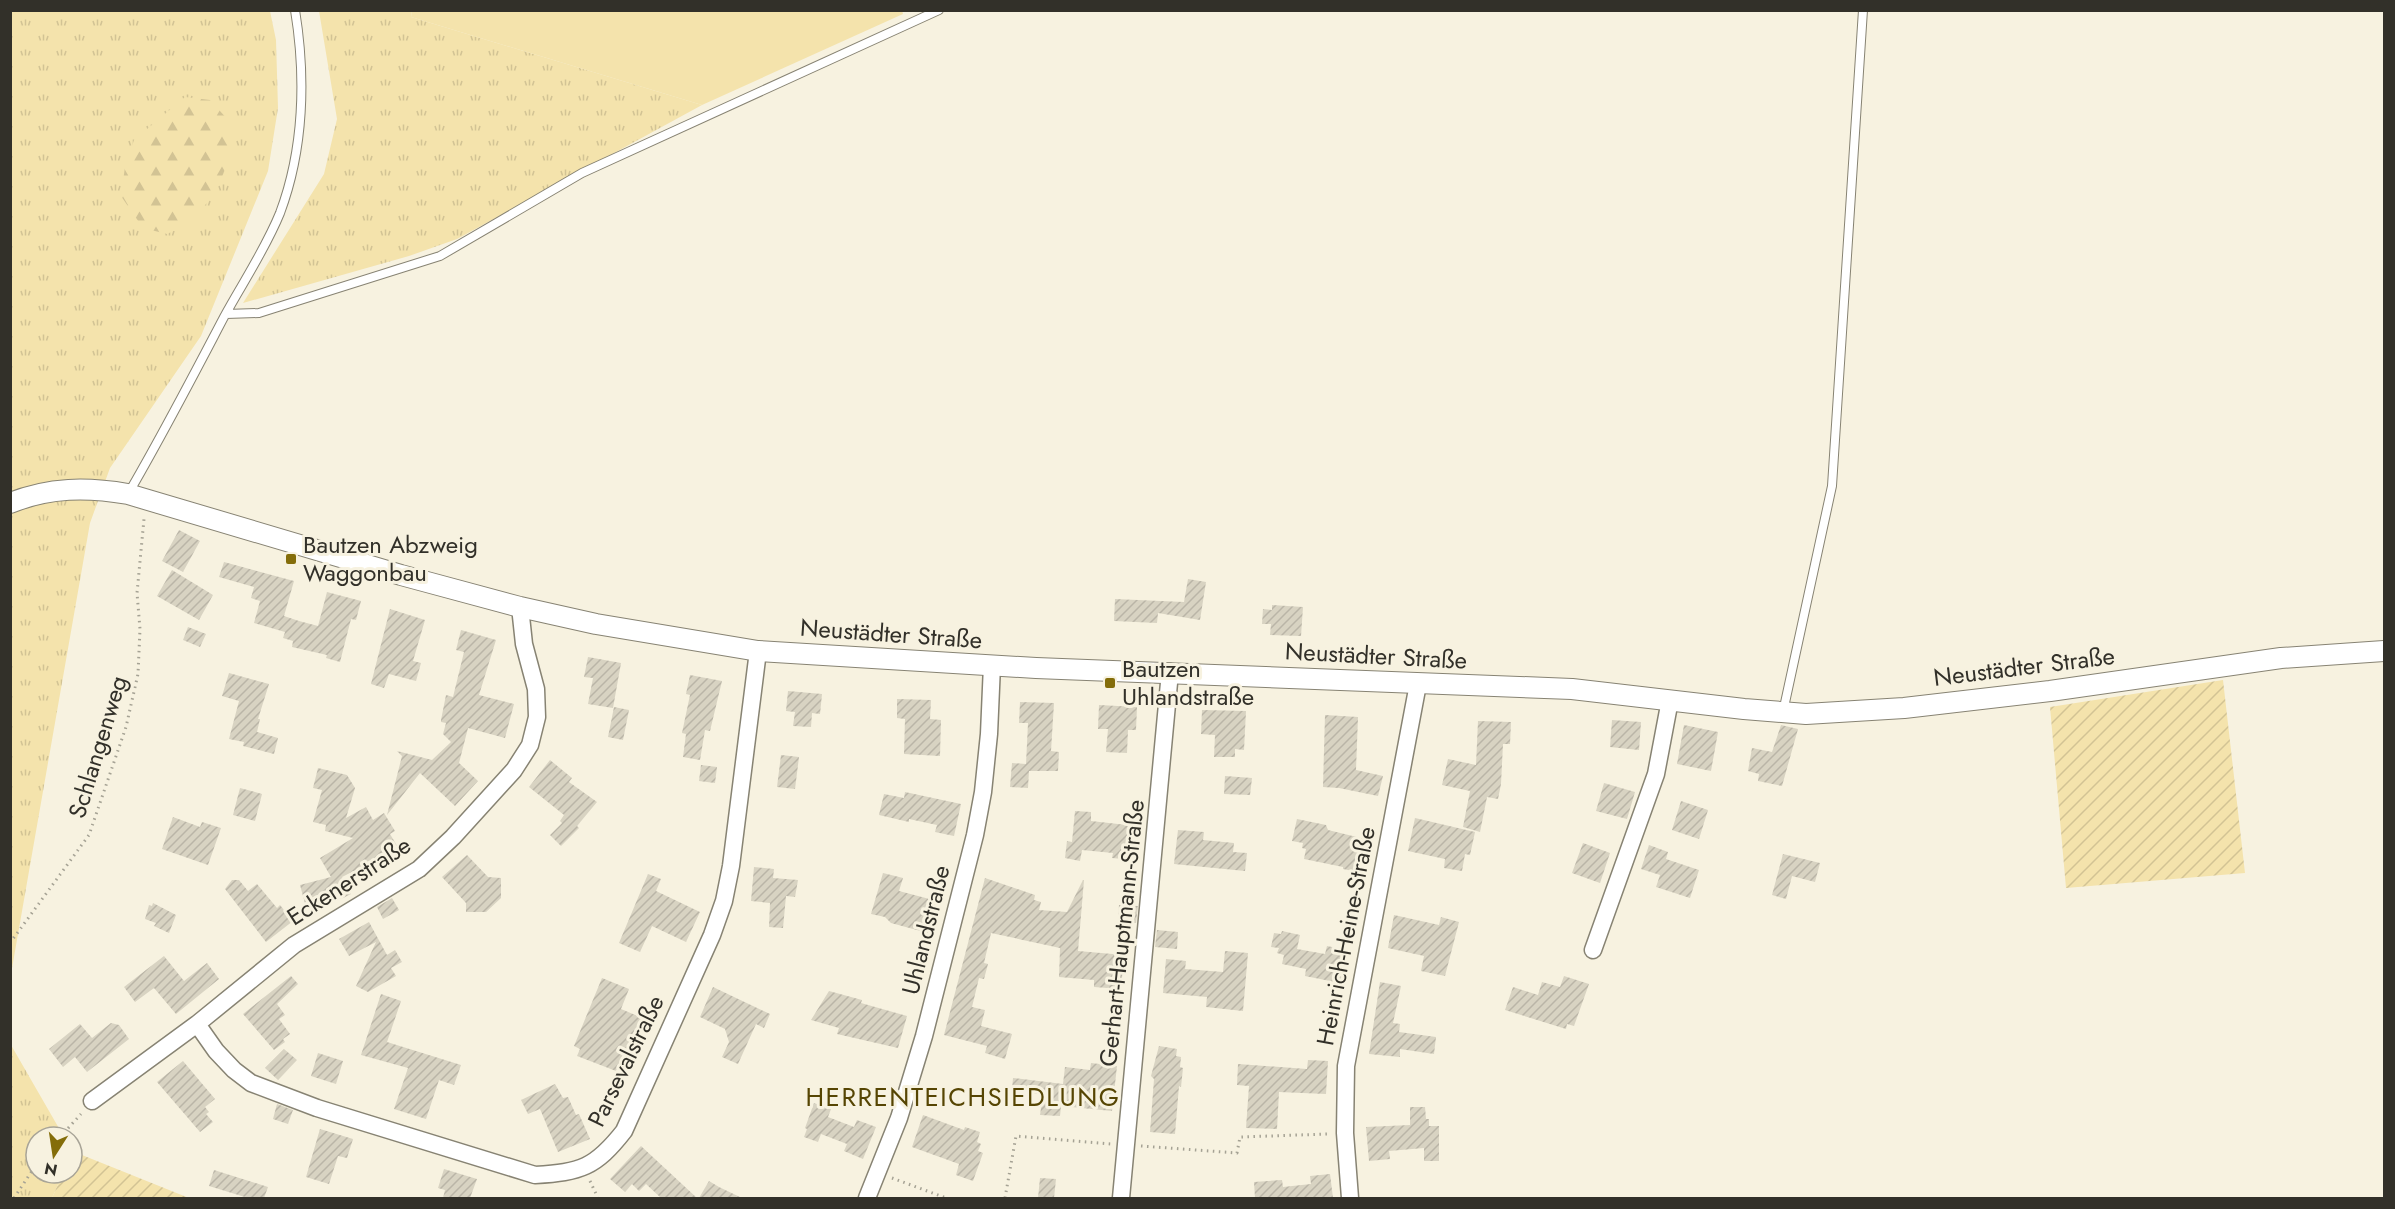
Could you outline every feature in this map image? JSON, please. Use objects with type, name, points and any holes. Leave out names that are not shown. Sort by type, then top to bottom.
[{"type":"street","name":"Neustädter Straße","points":[[10,503],[48,491],[71,488],[105,490],[137,497],[401,575],[520,607],[596,624],[758,651],[992,665],[1572,689],[1783,713],[1848,713],[2061,689],[2281,658],[2385,651]]},
{"type":"street","name":"Eckenerstraße","points":[[92,1101],[197,1024],[294,945],[419,869],[453,837],[514,770],[530,745],[537,717],[536,689],[524,645],[520,607]]},
{"type":"street","name":"Parsevalstraße","points":[[197,1024],[216,1051],[234,1070],[251,1083],[316,1108],[535,1174],[563,1173],[584,1168],[607,1153],[624,1131],[712,935],[724,901],[731,866],[758,651]]},
{"type":"street","name":"Uhlandstraße","points":[[867,1198],[899,1118],[921,1046],[975,835],[983,792],[989,734],[992,665]]},
{"type":"street","name":"Gerhart-Hauptmann-Straße","points":[[1121,1198],[1150,908],[1170,672]]},
{"type":"street","name":"Heinrich-Heine-Straße","points":[[1350,1198],[1345,1133],[1346,1066],[1418,684]]},
{"type":"street","points":[[1593,950],[1656,774],[1670,700]]},
{"type":"lane","points":[[137,497],[162,435],[257,262],[280,212],[293,167],[301,118],[301,43],[295,10]]},
{"type":"lane","points":[[226,315],[259,313],[440,256],[582,173],[939,10]]},
{"type":"lane","points":[[1783,713],[1832,486],[1863,10]]},
{"type":"path","name":"Schlangenweg","points":[[10,943],[89,835],[126,727],[138,674],[140,629],[137,593],[137,497]]},
{"type":"path","points":[[71,1125],[92,1101]]},
{"type":"path","points":[[1005,1198],[1016,1136],[1237,1153],[1240,1137],[1345,1133]]},
{"type":"path","points":[[878,1173],[946,1198]]},
{"type":"path","points":[[14,1198],[24,1183]]},
{"type":"green space","points":[[902,10],[903,14],[702,105],[411,17],[412,11]]},
{"type":"green space","points":[[11,11],[270,11],[276,40],[278,108],[268,171],[201,336],[110,468],[90,523],[11,974]]},
{"type":"green space","points":[[319,11],[412,11],[411,17],[702,105],[457,239],[409,256],[243,303],[324,174],[337,119]]},
{"type":"green space","points":[[185,97],[210,100],[229,121],[231,154],[216,192],[190,223],[167,234],[143,228],[121,196],[125,167],[134,140]]},
{"type":"green space","points":[[2223,680],[2245,873],[2066,888],[2050,707]]},
{"type":"green space","points":[[11,1045],[57,1125],[24,1125],[24,1185],[58,1185],[52,1198],[11,1198]]},
{"type":"green space","points":[[84,1156],[189,1198],[52,1198],[58,1185],[84,1185]]},
{"type":"building","points":[[179,530],[200,541],[183,572],[162,561]]},
{"type":"building","points":[[224,562],[294,581],[284,616],[299,621],[318,626],[327,592],[361,601],[356,620],[351,619],[340,662],[326,658],[327,655],[292,647],[293,641],[283,638],[285,632],[254,623],[260,601],[251,598],[254,587],[219,577]]},
{"type":"building","points":[[172,570],[213,595],[199,620],[157,596]]},
{"type":"building","points":[[1188,579],[1206,582],[1200,620],[1158,613],[1157,623],[1114,621],[1115,599],[1184,602]]},
{"type":"building","points":[[1272,605],[1303,607],[1301,636],[1270,635],[1271,624],[1262,624],[1263,609],[1272,610]]},
{"type":"building","points":[[390,609],[425,620],[413,661],[421,663],[416,681],[389,674],[384,688],[371,684]]},
{"type":"building","points":[[188,627],[206,634],[200,647],[183,640]]},
{"type":"building","points":[[461,630],[496,640],[479,695],[514,704],[505,738],[468,728],[459,763],[478,781],[455,806],[420,773],[387,815],[402,756],[397,751],[432,760],[451,742],[443,734],[446,723],[441,720],[446,695],[453,697],[464,652],[456,650]]},
{"type":"building","points":[[588,657],[621,663],[613,708],[588,704],[593,678],[584,677]]},
{"type":"building","points":[[229,673],[269,684],[258,719],[260,719],[257,732],[278,738],[274,754],[243,746],[244,742],[229,739],[239,701],[222,696]]},
{"type":"building","points":[[690,675],[722,681],[710,731],[705,730],[700,760],[683,757],[686,734],[682,733],[690,695],[686,694]]},
{"type":"building","points":[[788,691],[822,694],[820,714],[812,713],[811,727],[793,726],[795,712],[786,711]]},
{"type":"building","points":[[897,699],[931,700],[930,719],[941,720],[940,756],[904,754],[905,719],[897,718]]},
{"type":"building","points":[[1020,702],[1054,703],[1051,751],[1059,752],[1058,771],[1029,771],[1028,788],[1010,787],[1012,763],[1026,764],[1028,723],[1019,723]]},
{"type":"building","points":[[1099,705],[1137,707],[1136,730],[1128,730],[1127,753],[1106,752],[1108,729],[1098,729]]},
{"type":"building","points":[[614,707],[629,710],[623,740],[608,737]]},
{"type":"building","points":[[1202,710],[1246,711],[1244,750],[1235,749],[1235,757],[1214,757],[1215,735],[1201,734]]},
{"type":"building","points":[[1325,715],[1358,717],[1356,770],[1383,776],[1378,796],[1323,787]]},
{"type":"building","points":[[1612,720],[1641,722],[1639,750],[1610,747]]},
{"type":"building","points":[[1478,721],[1511,722],[1510,744],[1503,744],[1498,799],[1487,797],[1480,832],[1463,827],[1470,791],[1442,785],[1448,759],[1476,765]]},
{"type":"building","points":[[1684,725],[1718,732],[1711,771],[1677,764]]},
{"type":"building","points":[[1781,725],[1798,729],[1782,786],[1758,781],[1759,774],[1748,771],[1752,748],[1772,752]]},
{"type":"building","points":[[781,755],[799,757],[795,789],[777,787]]},
{"type":"building","points":[[550,760],[572,778],[569,782],[597,802],[577,826],[579,828],[561,846],[550,835],[562,823],[560,821],[564,815],[529,787]]},
{"type":"building","points":[[701,765],[717,767],[715,783],[699,781]]},
{"type":"building","points":[[318,768],[347,775],[355,788],[346,818],[366,807],[373,820],[384,813],[395,831],[390,834],[402,854],[373,871],[368,864],[342,877],[351,894],[306,907],[300,885],[331,877],[320,858],[353,838],[325,831],[326,825],[313,822],[322,790],[313,788]]},
{"type":"building","points":[[1225,776],[1252,778],[1250,795],[1224,794]]},
{"type":"building","points":[[1604,783],[1635,792],[1627,819],[1596,811]]},
{"type":"building","points":[[240,788],[262,794],[255,821],[233,815]]},
{"type":"building","points":[[905,792],[961,804],[954,836],[935,832],[937,825],[909,819],[909,822],[879,815],[884,794],[904,798]]},
{"type":"building","points":[[1681,801],[1708,810],[1699,839],[1672,830]]},
{"type":"building","points":[[1075,811],[1091,812],[1091,821],[1136,826],[1133,860],[1112,858],[1113,853],[1082,850],[1080,861],[1065,858],[1067,841],[1072,842]]},
{"type":"building","points":[[173,817],[200,827],[202,822],[221,828],[208,865],[162,849]]},
{"type":"building","points":[[1415,818],[1475,832],[1470,855],[1465,854],[1462,871],[1444,868],[1445,859],[1408,851]]},
{"type":"building","points":[[1297,819],[1326,825],[1328,830],[1369,840],[1363,873],[1304,859],[1306,849],[1302,848],[1303,843],[1292,841]]},
{"type":"building","points":[[1178,830],[1204,832],[1203,840],[1234,843],[1233,852],[1247,853],[1245,871],[1174,864]]},
{"type":"building","points":[[1583,843],[1610,853],[1600,883],[1572,873]]},
{"type":"building","points":[[1649,845],[1668,852],[1666,859],[1699,870],[1690,898],[1656,887],[1660,875],[1641,869]]},
{"type":"building","points":[[1783,854],[1820,863],[1815,882],[1792,876],[1786,899],[1772,895]]},
{"type":"building","points":[[467,855],[488,877],[501,878],[501,898],[486,912],[466,912],[466,903],[442,877]]},
{"type":"building","points":[[754,867],[774,869],[773,878],[798,880],[795,897],[786,896],[783,928],[769,927],[770,903],[751,901]]},
{"type":"building","points":[[883,873],[903,878],[899,891],[937,901],[928,933],[891,923],[885,917],[871,914]]},
{"type":"building","points":[[648,874],[661,879],[656,891],[700,912],[686,942],[652,926],[640,952],[619,943]]},
{"type":"building","points":[[985,878],[1035,895],[1034,900],[1041,902],[1039,910],[1067,912],[1084,880],[1078,951],[1124,955],[1121,989],[1094,987],[1094,980],[1059,977],[1060,948],[991,933],[984,963],[988,964],[984,979],[979,978],[972,1007],[985,1010],[981,1026],[1012,1034],[1005,1059],[985,1053],[987,1046],[944,1035]]},
{"type":"building","points":[[232,880],[239,880],[248,891],[257,884],[277,908],[280,905],[293,921],[266,942],[225,889]]},
{"type":"building","points":[[392,898],[399,910],[383,919],[377,907]]},
{"type":"building","points":[[153,903],[176,915],[169,933],[154,926],[156,923],[145,919],[149,905],[152,906]]},
{"type":"building","points":[[1119,905],[1138,906],[1136,923],[1118,922]]},
{"type":"building","points":[[1394,915],[1439,925],[1441,917],[1459,922],[1445,976],[1421,971],[1424,956],[1388,948]]},
{"type":"building","points":[[369,922],[387,955],[395,950],[402,962],[391,968],[396,976],[368,992],[356,986],[376,942],[349,956],[339,939]]},
{"type":"building","points":[[1157,930],[1178,932],[1177,949],[1155,947]]},
{"type":"building","points":[[1282,931],[1300,935],[1297,949],[1325,954],[1327,946],[1347,950],[1340,983],[1305,976],[1306,969],[1282,964],[1284,955],[1277,953],[1279,948],[1271,947],[1274,933],[1281,934]]},
{"type":"building","points":[[1225,951],[1248,953],[1243,1011],[1206,1007],[1207,997],[1163,993],[1166,959],[1186,961],[1185,969],[1223,972]]},
{"type":"building","points":[[164,956],[184,981],[207,963],[219,979],[176,1014],[154,988],[135,1002],[124,987]]},
{"type":"building","points":[[291,976],[298,984],[277,1004],[285,1015],[279,1019],[290,1034],[283,1039],[285,1042],[274,1050],[243,1014]]},
{"type":"building","points":[[1564,976],[1589,984],[1574,1026],[1567,1024],[1566,1029],[1505,1010],[1513,987],[1538,995],[1542,982],[1560,987]]},
{"type":"building","points":[[602,978],[629,989],[621,1009],[652,1022],[638,1054],[625,1049],[616,1071],[577,1056],[580,1049],[574,1046]]},
{"type":"building","points":[[1380,982],[1401,986],[1393,1023],[1400,1024],[1399,1032],[1436,1037],[1434,1054],[1400,1049],[1400,1057],[1369,1054]]},
{"type":"building","points":[[713,987],[770,1014],[764,1028],[756,1024],[738,1064],[722,1057],[729,1042],[725,1029],[700,1017]]},
{"type":"building","points":[[829,991],[907,1016],[898,1048],[837,1034],[839,1028],[811,1020]]},
{"type":"building","points":[[381,994],[401,1001],[387,1042],[461,1065],[454,1085],[439,1080],[426,1119],[394,1109],[408,1068],[361,1055]]},
{"type":"building","points":[[111,1023],[119,1025],[129,1039],[87,1072],[75,1057],[63,1067],[49,1049],[80,1024],[92,1038]]},
{"type":"building","points":[[1159,1046],[1177,1049],[1176,1056],[1181,1057],[1180,1067],[1183,1068],[1181,1087],[1179,1086],[1175,1134],[1150,1132],[1154,1079],[1151,1076]]},
{"type":"building","points":[[284,1049],[297,1060],[278,1080],[265,1068]]},
{"type":"building","points":[[318,1053],[343,1061],[336,1084],[311,1076]]},
{"type":"building","points":[[1308,1060],[1328,1061],[1326,1094],[1279,1092],[1277,1129],[1246,1128],[1249,1086],[1237,1085],[1238,1064],[1307,1069]]},
{"type":"building","points":[[183,1061],[215,1099],[205,1107],[209,1112],[206,1114],[213,1122],[200,1132],[157,1082]]},
{"type":"building","points":[[1091,1063],[1117,1066],[1112,1111],[1061,1106],[1060,1116],[1040,1115],[1043,1095],[1012,1089],[1013,1078],[1063,1084],[1065,1067],[1090,1070]]},
{"type":"building","points":[[555,1084],[563,1098],[568,1097],[576,1115],[579,1114],[590,1139],[558,1152],[540,1109],[528,1114],[521,1100]]},
{"type":"building","points":[[814,1103],[831,1109],[828,1117],[854,1127],[857,1120],[876,1127],[863,1159],[844,1151],[847,1144],[821,1134],[818,1142],[804,1137]]},
{"type":"building","points":[[277,1104],[293,1110],[288,1124],[273,1119]]},
{"type":"building","points":[[1410,1107],[1425,1107],[1429,1126],[1439,1126],[1439,1161],[1424,1161],[1424,1148],[1389,1151],[1390,1159],[1369,1161],[1366,1127],[1410,1125]]},
{"type":"building","points":[[923,1115],[964,1130],[965,1127],[980,1132],[977,1142],[981,1144],[978,1151],[983,1153],[973,1181],[956,1175],[959,1164],[912,1147]]},
{"type":"building","points":[[320,1129],[353,1139],[347,1158],[338,1156],[329,1184],[306,1177]]},
{"type":"building","points":[[641,1146],[697,1198],[661,1198],[646,1184],[639,1191],[632,1184],[625,1192],[610,1179]]},
{"type":"building","points":[[444,1169],[477,1179],[470,1198],[443,1198],[445,1190],[438,1188]]},
{"type":"building","points":[[214,1170],[268,1187],[264,1198],[248,1198],[209,1186]]},
{"type":"building","points":[[1330,1174],[1333,1198],[1255,1198],[1254,1182],[1282,1180],[1283,1187],[1311,1184],[1310,1176]]},
{"type":"building","points":[[1040,1178],[1056,1179],[1054,1198],[1038,1198]]},
{"type":"building","points":[[709,1181],[719,1187],[742,1198],[699,1198]]},
{"type":"place","name":"Bautzen Abzweig Waggonbau","points":[[291,559]]},
{"type":"place","name":"Bautzen Uhlandstraße","points":[[1110,683]]},
{"type":"district","name":"HERRENTEICHSIEDLUNG","points":[[963,1097]]}]
